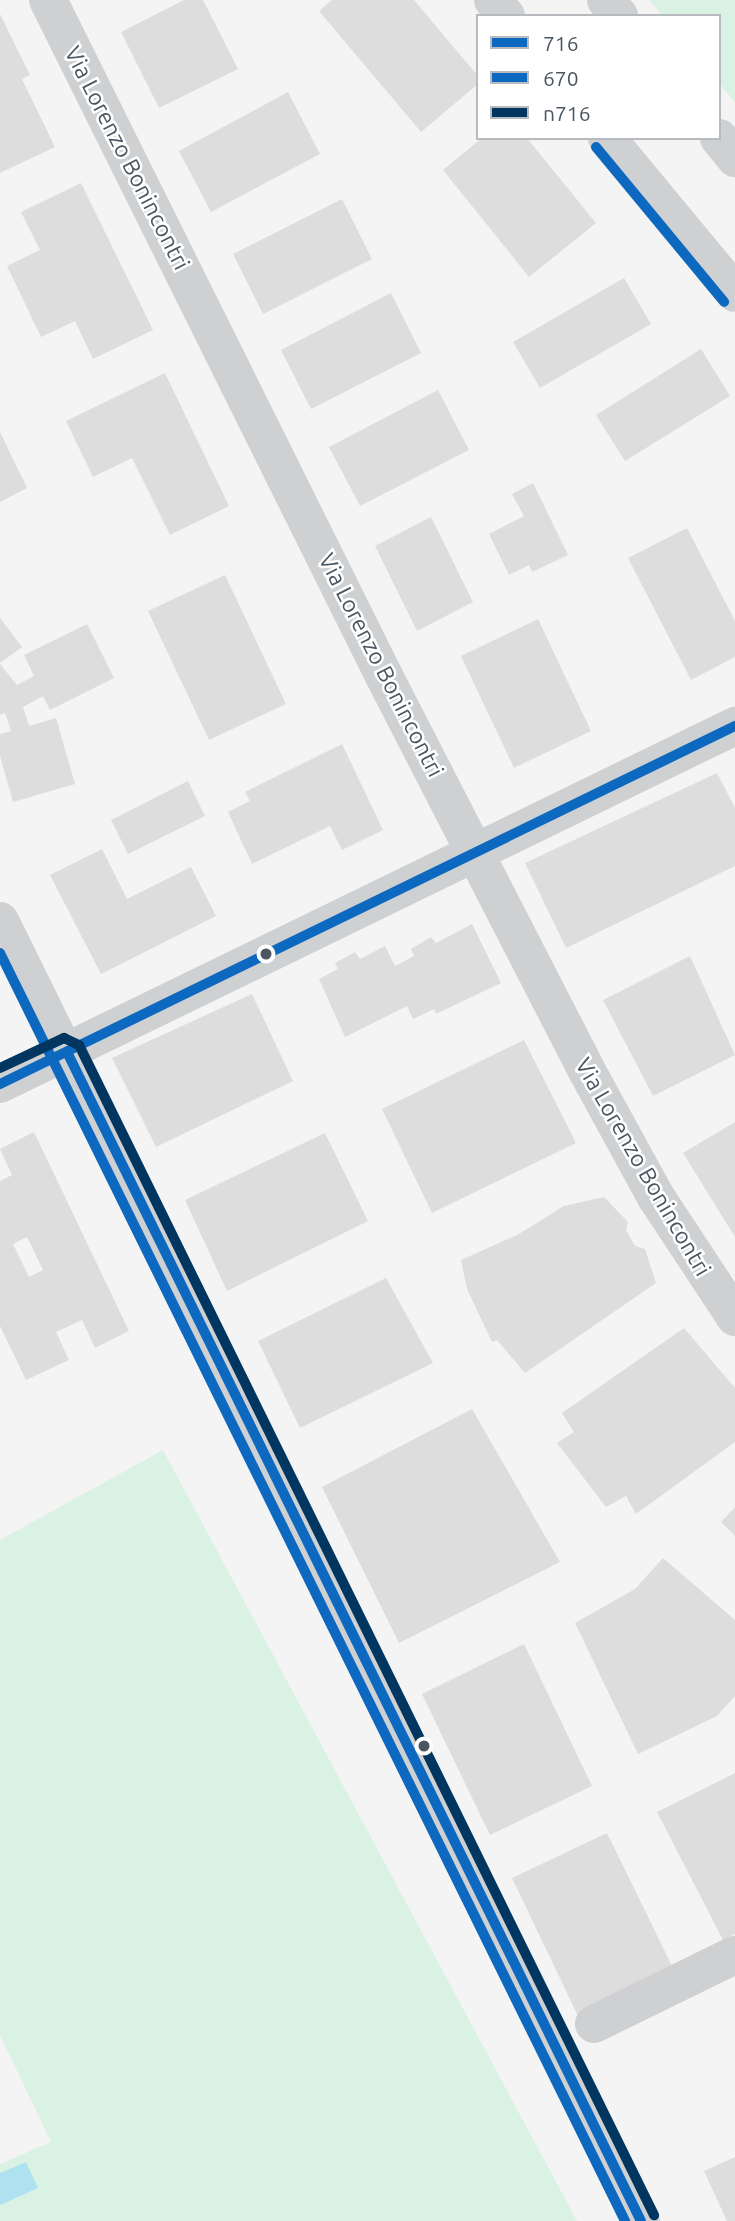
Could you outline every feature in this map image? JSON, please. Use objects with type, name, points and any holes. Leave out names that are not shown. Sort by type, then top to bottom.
[{"type":"street","name":"Via Lorenzo Bonincontri","points":[[48,0],[383,674],[626,1144],[701,1271],[735,1317]]},
{"type":"street","points":[[493,0],[504,14]]},
{"type":"street","points":[[606,0],[617,14]]},
{"type":"street","points":[[609,140],[735,293]]},
{"type":"street","points":[[721,140],[735,158]]},
{"type":"street","points":[[0,1084],[735,726]]},
{"type":"street","points":[[0,921],[67,1052],[640,2221]]},
{"type":"street","points":[[594,2024],[735,1955]]},
{"type":"green space","points":[[649,0],[735,0],[735,102],[721,85],[721,14],[661,14]]},
{"type":"green space","points":[[163,1450],[577,2221],[0,2221],[0,2164],[51,2142],[0,2035],[0,1540]]},
{"type":"water","points":[[26,2162],[38,2188],[0,2205],[0,2173]]},
{"type":"building","points":[[184,0],[203,0],[238,69],[159,108],[121,32]]},
{"type":"building","points":[[332,0],[414,0],[476,74],[476,86],[421,132],[319,11]]},
{"type":"building","points":[[0,14],[30,75],[22,79],[55,147],[0,173]]},
{"type":"building","points":[[288,92],[320,154],[211,212],[179,151]]},
{"type":"building","points":[[480,140],[529,140],[596,223],[529,277],[443,170]]},
{"type":"building","points":[[81,183],[153,330],[93,359],[75,321],[41,337],[7,266],[40,250],[21,212]]},
{"type":"building","points":[[342,199],[372,259],[263,314],[233,254]]},
{"type":"building","points":[[624,278],[651,324],[540,388],[513,342]]},
{"type":"building","points":[[391,293],[421,353],[311,409],[281,350]]},
{"type":"building","points":[[701,349],[730,396],[625,461],[596,415]]},
{"type":"building","points":[[165,373],[229,506],[170,535],[132,458],[93,477],[66,421]]},
{"type":"building","points":[[438,390],[469,450],[360,506],[329,447]]},
{"type":"building","points":[[0,432],[27,488],[0,502]]},
{"type":"building","points":[[533,483],[568,555],[532,572],[529,565],[509,575],[489,534],[524,516],[512,494]]},
{"type":"building","points":[[431,517],[473,602],[417,631],[375,546]]},
{"type":"building","points":[[687,528],[735,621],[735,657],[691,680],[628,558]]},
{"type":"building","points":[[225,575],[286,704],[209,740],[148,611]]},
{"type":"building","points":[[0,618],[22,647],[0,663]]},
{"type":"building","points":[[538,619],[591,731],[514,768],[461,656]]},
{"type":"building","points":[[87,624],[114,678],[50,710],[43,696],[23,707],[29,726],[56,718],[75,784],[13,802],[0,756],[0,734],[11,731],[5,713],[0,715],[0,664],[17,685],[34,676],[24,655]]},
{"type":"building","points":[[342,744],[383,830],[342,850],[330,826],[252,864],[228,812],[250,801],[245,792]]},
{"type":"building","points":[[717,773],[735,808],[735,866],[566,948],[525,863]]},
{"type":"building","points":[[188,781],[205,816],[128,854],[111,820]]},
{"type":"building","points":[[102,849],[127,899],[191,867],[216,916],[101,974],[50,875]]},
{"type":"building","points":[[472,924],[501,983],[436,1014],[434,1009],[413,1019],[407,1006],[345,1037],[319,979],[338,969],[335,963],[355,952],[360,959],[385,946],[395,966],[414,956],[411,949],[431,937],[436,943]]},
{"type":"building","points":[[690,956],[735,1055],[653,1096],[603,1000]]},
{"type":"building","points":[[252,994],[293,1081],[156,1147],[112,1058]]},
{"type":"building","points":[[524,1040],[576,1143],[432,1213],[382,1109]]},
{"type":"building","points":[[735,1122],[735,1237],[683,1153]]},
{"type":"building","points":[[34,1132],[129,1331],[95,1348],[82,1320],[56,1332],[69,1360],[26,1380],[0,1326],[0,1181],[12,1175],[0,1149]],"holes":[[[27,1237],[43,1270],[29,1277],[13,1244]]]},
{"type":"building","points":[[325,1133],[368,1221],[227,1291],[185,1200]]},
{"type":"building","points":[[604,1197],[628,1222],[626,1230],[635,1246],[645,1249],[656,1283],[525,1373],[497,1340],[492,1342],[467,1289],[461,1260],[519,1234],[564,1206]]},
{"type":"building","points":[[386,1278],[433,1363],[300,1428],[258,1341]]},
{"type":"building","points":[[684,1328],[735,1388],[735,1442],[636,1514],[626,1496],[606,1507],[557,1443],[574,1432],[562,1413]]},
{"type":"building","points":[[472,1409],[560,1562],[399,1643],[322,1487]]},
{"type":"building","points":[[735,1507],[735,1536],[721,1522]]},
{"type":"building","points":[[663,1558],[735,1620],[735,1696],[717,1716],[638,1754],[575,1623],[635,1589]]},
{"type":"building","points":[[524,1644],[592,1786],[490,1835],[422,1694]]},
{"type":"building","points":[[735,1773],[735,1934],[723,1940],[657,1812]]},
{"type":"building","points":[[607,1833],[674,1970],[578,2016],[512,1878]]},
{"type":"building","points":[[735,2157],[735,2221],[727,2221],[704,2171]]},
{"type":"transit line","name":"670","points":[[596,147],[724,302]]},
{"type":"transit line","name":"716","points":[[0,1084],[735,726]]},
{"type":"transit line","name":"670","points":[[0,953],[625,2221]]},
{"type":"transit line","name":"n716","points":[[0,1068],[64,1038],[79,1045],[654,2215]]},
{"type":"transit line","name":"716","points":[[67,1052],[641,2221]]}]
